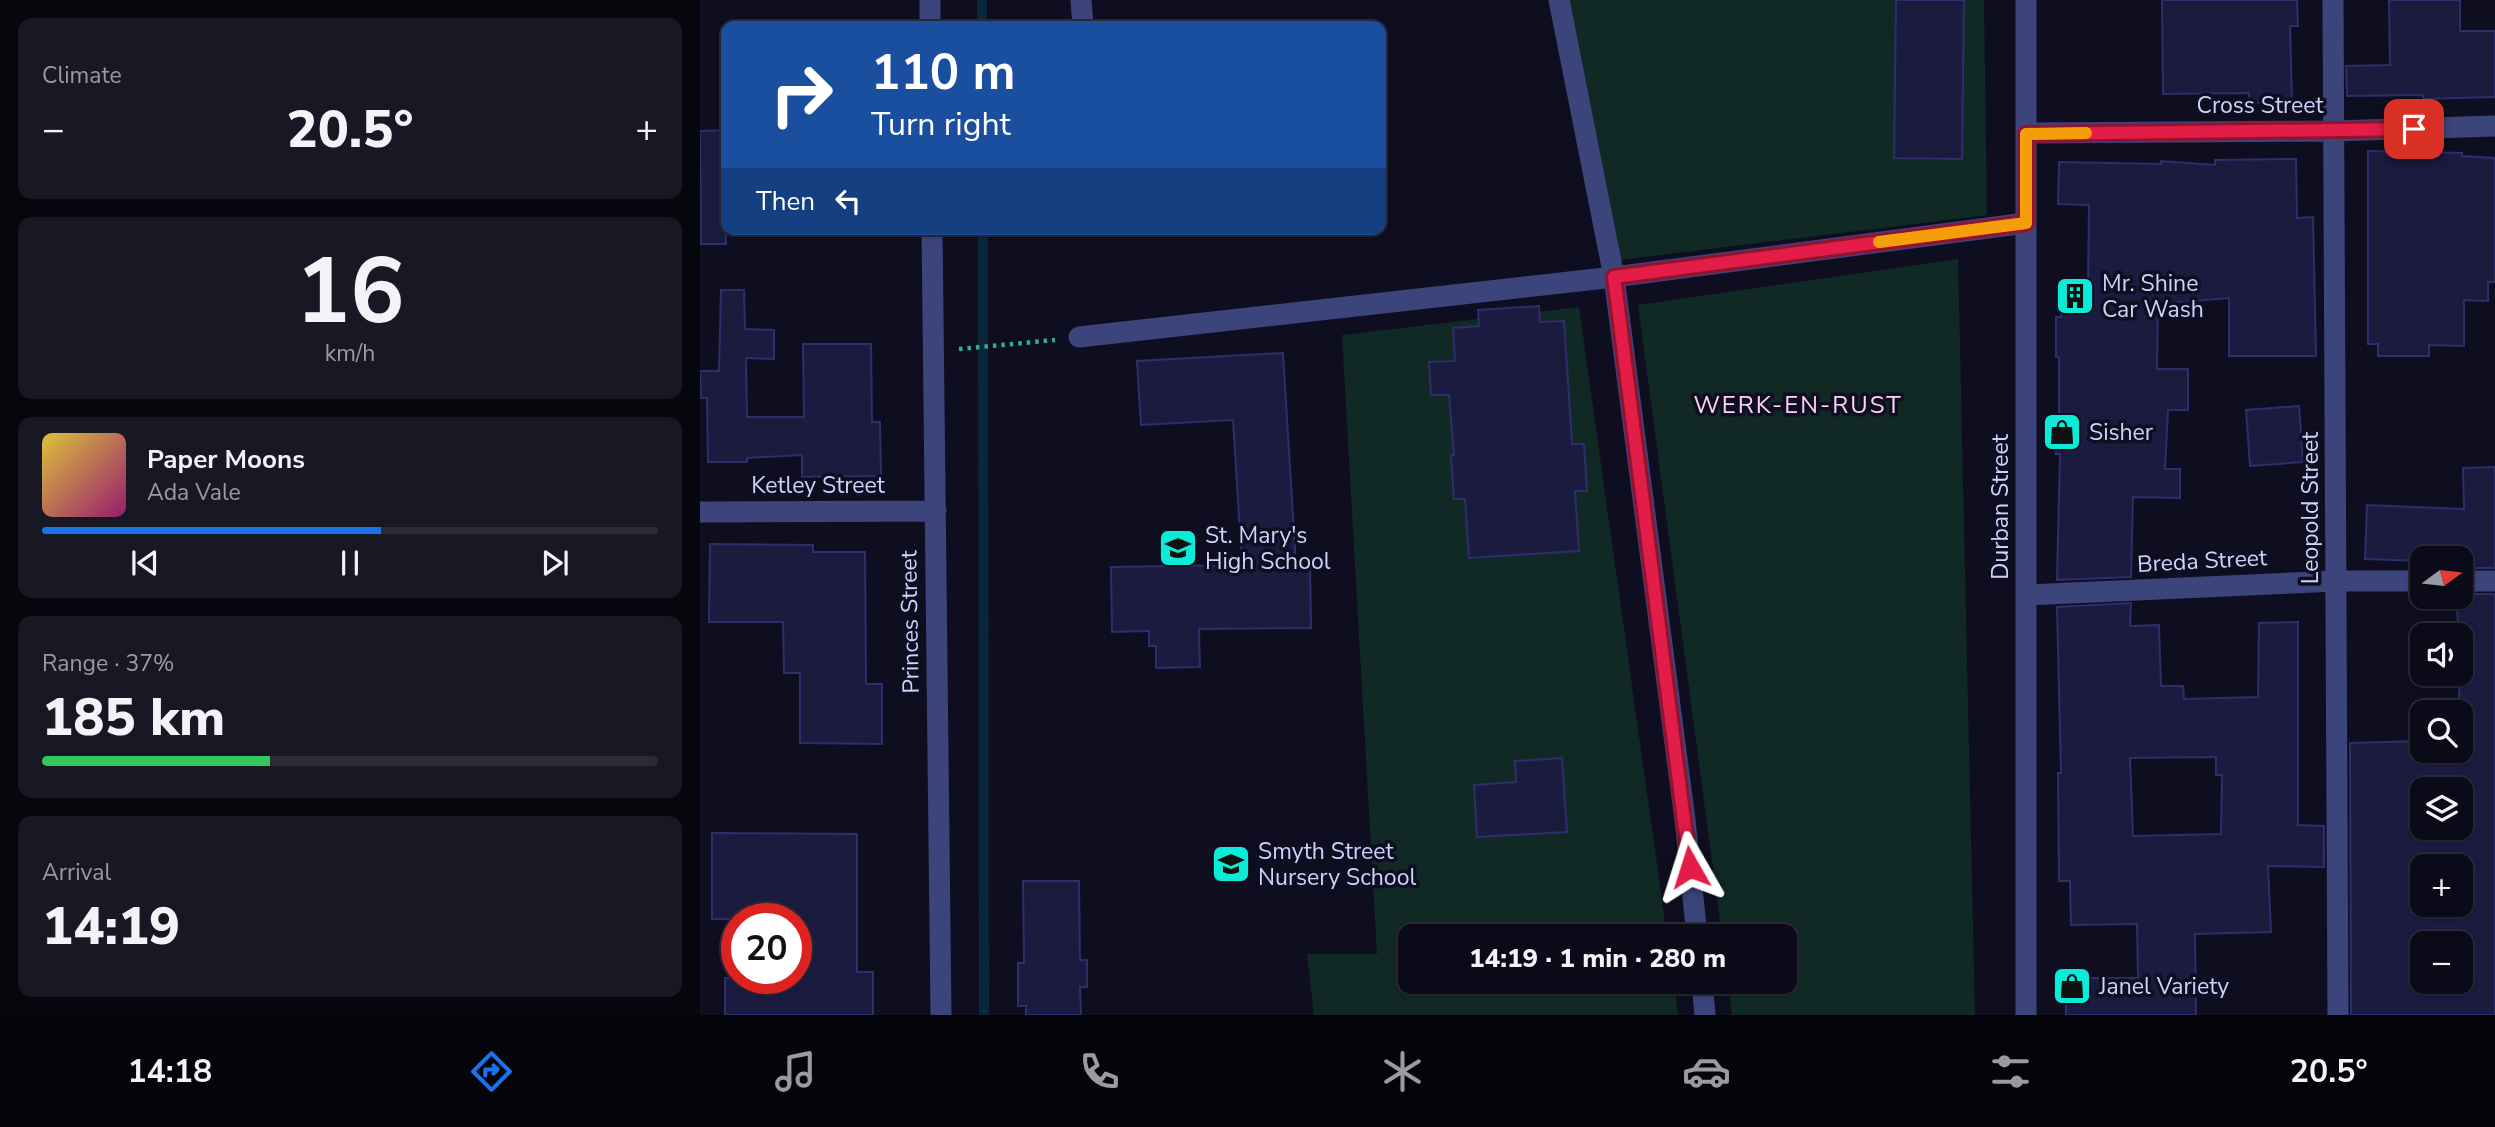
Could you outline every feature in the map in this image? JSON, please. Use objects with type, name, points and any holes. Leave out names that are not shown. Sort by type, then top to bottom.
[{"type":"street","points":[[931,21],[935,0]]},
{"type":"street","points":[[1081,0],[1083,21]]},
{"type":"street","points":[[1559,0],[1614,277],[1685,820],[1696,924]]},
{"type":"street","name":"Durban Street","points":[[2026,0],[2026,1015]]},
{"type":"street","name":"Leopold Street","points":[[2333,0],[2339,1015]]},
{"type":"street","name":"Cross Street","points":[[2026,134],[2334,131],[2495,126]]},
{"type":"street","points":[[1079,337],[1614,277],[2026,223]]},
{"type":"street","name":"Princes Street","points":[[932,235],[941,1015]]},
{"type":"street","name":"Ketley Street","points":[[700,512],[936,511]]},
{"type":"street","name":"Breda Street","points":[[2026,595],[2410,581]]},
{"type":"street","points":[[2473,581],[2495,581]]},
{"type":"street","points":[[1703,994],[1705,1015]]},
{"type":"path","points":[[951,350],[1079,337]]},
{"type":"green space","points":[[1568,0],[1984,0],[1987,215],[1620,260]]},
{"type":"green space","points":[[1958,259],[1975,1015],[1732,1015],[1729,994],[1797,994],[1797,924],[1720,924],[1638,305]]},
{"type":"green space","points":[[1579,307],[1665,924],[1398,924],[1398,994],[1675,994],[1678,1015],[1314,1015],[1307,954],[1377,954],[1342,335]]},
{"type":"building","points":[[1896,0],[1964,0],[1962,159],[1894,158]]},
{"type":"building","points":[[2162,0],[2297,0],[2298,26],[2290,26],[2292,102],[2249,103],[2249,93],[2163,94]]},
{"type":"building","points":[[2389,0],[2460,0],[2460,31],[2495,31],[2495,97],[2423,99],[2423,95],[2347,96],[2346,66],[2390,65]]},
{"type":"building","points":[[721,130],[721,235],[726,235],[726,244],[701,244],[700,131]]},
{"type":"building","points":[[2368,151],[2462,153],[2462,156],[2495,158],[2495,282],[2488,282],[2488,301],[2464,300],[2464,346],[2429,345],[2429,356],[2378,356],[2378,344],[2368,344]]},
{"type":"building","points":[[2296,159],[2297,218],[2313,217],[2316,356],[2229,356],[2229,298],[2158,304],[2157,369],[2188,369],[2188,410],[2168,410],[2165,469],[2180,469],[2180,498],[2133,497],[2131,577],[2057,580],[2060,454],[2056,454],[2056,427],[2059,427],[2059,357],[2056,357],[2056,317],[2061,317],[2061,284],[2088,285],[2089,205],[2058,204],[2059,162],[2161,164],[2161,161],[2215,165],[2215,160]]},
{"type":"building","points":[[721,290],[744,290],[745,329],[774,330],[774,359],[746,358],[747,417],[804,417],[803,344],[871,344],[872,422],[880,422],[881,476],[802,477],[802,455],[747,458],[747,462],[708,462],[707,398],[701,398],[700,371],[719,371]]},
{"type":"building","points":[[1539,306],[1540,322],[1564,321],[1572,444],[1584,444],[1587,491],[1575,491],[1579,551],[1469,558],[1465,499],[1454,499],[1451,455],[1454,455],[1449,395],[1431,395],[1429,362],[1455,361],[1453,328],[1479,326],[1478,310]]},
{"type":"building","points":[[1283,353],[1296,565],[1310,565],[1311,628],[1199,629],[1200,667],[1156,668],[1156,646],[1149,646],[1149,631],[1112,632],[1111,567],[1242,565],[1233,420],[1141,425],[1137,361]]},
{"type":"building","points":[[2299,406],[2303,462],[2250,466],[2246,410]]},
{"type":"building","points":[[2495,467],[2495,568],[2473,568],[2473,546],[2410,546],[2410,561],[2365,559],[2367,505],[2464,509],[2463,468]]},
{"type":"building","points":[[710,544],[813,545],[813,552],[865,552],[866,684],[882,684],[882,744],[800,743],[800,673],[784,673],[783,622],[709,622]]},
{"type":"building","points":[[2473,594],[2495,594],[2495,1015],[2351,1015],[2350,743],[2410,741],[2410,763],[2473,763],[2473,700],[2459,700],[2459,686],[2473,686],[2473,623],[2458,623],[2457,609],[2473,609]]},
{"type":"building","points":[[2131,603],[2130,626],[2159,625],[2161,686],[2183,686],[2184,699],[2258,697],[2259,623],[2298,622],[2298,825],[2324,826],[2324,867],[2268,866],[2271,932],[2195,934],[2196,1015],[2066,1015],[2066,978],[2138,978],[2137,924],[2071,925],[2070,881],[2059,881],[2058,773],[2061,773],[2057,607]],"holes":[[[2216,757],[2216,775],[2222,775],[2221,834],[2133,836],[2130,758]]]},
{"type":"building","points":[[1562,758],[1567,832],[1477,837],[1474,785],[1516,782],[1515,761]]},
{"type":"building","points":[[712,833],[857,834],[857,972],[873,972],[873,1015],[725,1015],[725,994],[812,994],[812,903],[721,903],[721,919],[712,919]]},
{"type":"building","points":[[1023,881],[1079,881],[1080,960],[1087,960],[1087,987],[1080,987],[1081,1015],[1026,1015],[1026,1006],[1018,1006],[1018,963],[1024,963]]},
{"type":"waterway","points":[[982,0],[982,21]]},
{"type":"waterway","points":[[983,235],[984,1015]]},
{"type":"slow traffic","points":[[1879,242],[2026,223],[2026,134],[2086,133]]},
{"type":"place","name":"Mr. Shine Car Wash","points":[[2075,296]]},
{"type":"place","name":"Sisher","points":[[2062,432]]},
{"type":"place","name":"St. Mary's High School","points":[[1178,548]]},
{"type":"place","name":"Smyth Street Nursery School","points":[[1231,864]]},
{"type":"place","name":"Janel Variety","points":[[2072,986]]},
{"type":"district","name":"WERK-EN-RUST","points":[[1798,405]]},
{"type":"route","points":[[1690,867],[1614,277],[2026,223],[2026,134],[2414,129]]}]
